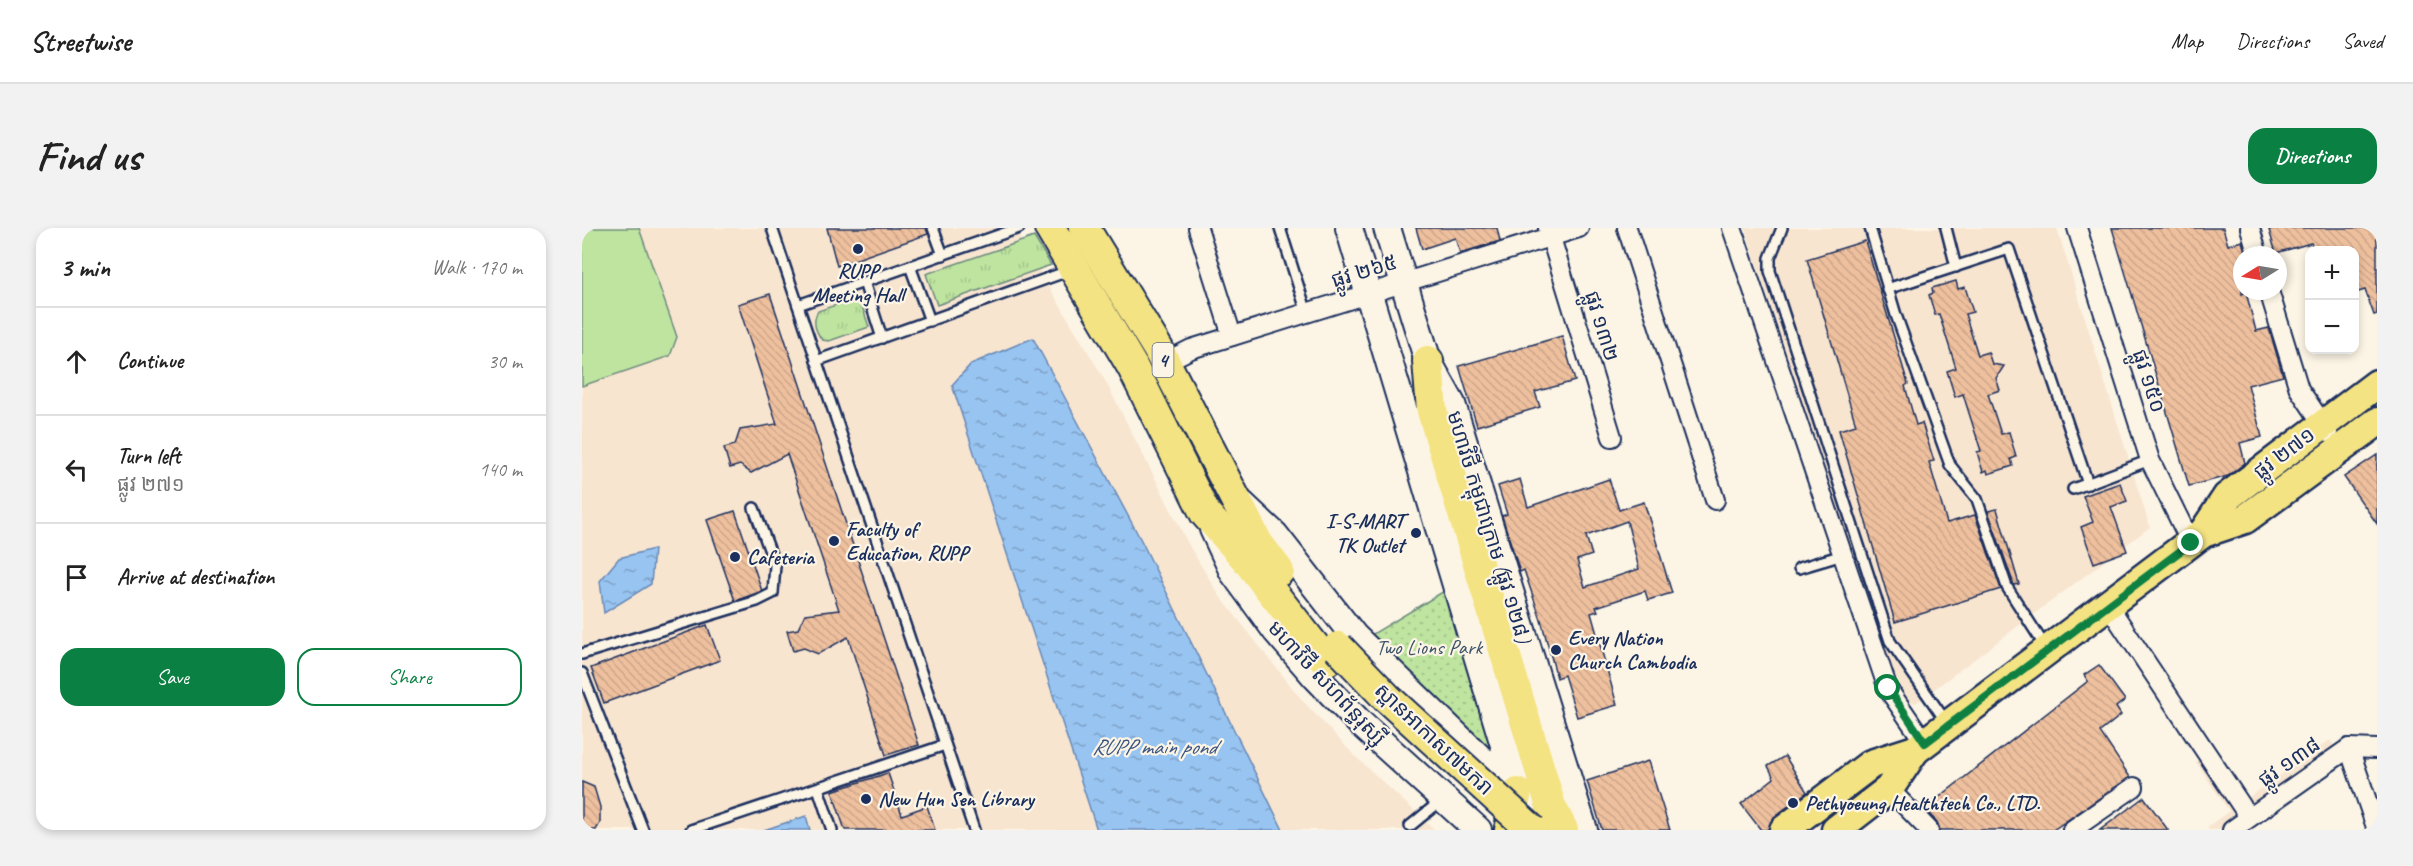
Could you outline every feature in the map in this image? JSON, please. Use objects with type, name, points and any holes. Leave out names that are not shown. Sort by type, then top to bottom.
[{"type":"highway","name":"មហាវិថី សហព័ន្ធរុស្ស៊ី","points":[[1050,228],[1086,254],[1165,362],[1258,543],[1332,654]]},
{"type":"highway","name":"មហាវិថី សហព័ន្ធរុស្ស៊ី","points":[[1086,254],[1132,366],[1205,513],[1332,654]]},
{"type":"highway","points":[[1428,361],[1432,411],[1551,806],[1563,830]]},
{"type":"highway","name":"ស្ពានអាកាស៧មករា","points":[[1332,654],[1376,711],[1507,830]]},
{"type":"highway","name":"ស្ពានអាកាស៧មករា","points":[[1332,654],[1387,698],[1531,830]]},
{"type":"main road","points":[[1349,228],[1531,830]]},
{"type":"main road","name":"មហាវិថី កម្ពុជាក្រោម (ផ្លូវ ១២៨)","points":[[1387,228],[1428,361],[1452,404],[1584,830]]},
{"type":"main road","name":"ផ្លូវ ២៧១","points":[[2197,538],[2227,496],[2377,384]]},
{"type":"main road","name":"ផ្លូវ ២៧១","points":[[1836,830],[1889,789],[1920,747],[1948,725],[2197,538],[2245,519],[2377,422]]},
{"type":"main road","name":"មហាវិថី សហព័ន្ធរុស្ស៊ី","points":[[1233,496],[1275,535],[1354,636],[1482,760]]},
{"type":"main road","name":"មហាវិថី សហព័ន្ធរុស្ស៊ី","points":[[1205,513],[1233,572],[1276,631],[1360,723],[1478,830]]},
{"type":"main road","name":"ផ្លូវ ២៧១","points":[[1784,830],[1871,764],[1920,747]]},
{"type":"main road","points":[[1440,796],[1465,793],[1478,780],[1482,760],[1491,765],[1499,764],[1505,759],[1507,750]]},
{"type":"main road","points":[[1507,830],[1518,792]]},
{"type":"street","points":[[1198,228],[1232,336]]},
{"type":"street","name":"ផ្លូវ ២៦៥","points":[[1165,362],[1191,349],[1404,283],[1550,232],[1579,228]]},
{"type":"street","points":[[1628,228],[1715,500]]},
{"type":"street","points":[[1732,228],[1888,688],[1920,747]]},
{"type":"street","name":"ផ្លូវ ១៥០","points":[[2077,228],[2150,460],[2197,538]]},
{"type":"street","points":[[2250,228],[2255,246]]},
{"type":"street","name":"ផ្លូវ ១៣២","points":[[1550,232],[1612,437]]},
{"type":"street","points":[[2272,300],[2300,389],[2340,449]]},
{"type":"street","points":[[2108,605],[2242,825]]},
{"type":"street","points":[[2349,748],[2377,830]]},
{"type":"street","name":"ផ្លូវ ១៣៨","points":[[2242,825],[2349,748],[2377,749]]},
{"type":"street","points":[[2072,830],[2134,787]]},
{"type":"street","points":[[1889,789],[1929,830]]},
{"type":"lane","points":[[772,228],[974,830]]},
{"type":"lane","points":[[933,228],[943,255]]},
{"type":"lane","points":[[798,305],[1019,228]]},
{"type":"lane","points":[[1280,228],[1307,313]]},
{"type":"lane","points":[[1782,228],[1770,258],[1770,271],[1890,641],[1948,725]]},
{"type":"lane","points":[[1870,228],[1887,289],[1950,465],[1977,499],[2007,587],[2048,651]]},
{"type":"lane","points":[[1946,228],[1956,267]]},
{"type":"lane","points":[[1887,289],[2009,249],[2088,484]]},
{"type":"lane","points":[[816,361],[1059,276],[1086,254]]},
{"type":"lane","points":[[910,266],[930,321]]},
{"type":"lane","points":[[864,282],[882,338]]},
{"type":"lane","points":[[2073,489],[2150,460]]},
{"type":"lane","points":[[582,654],[757,601],[773,592],[775,565],[754,508]]},
{"type":"lane","points":[[1799,568],[1844,555]]},
{"type":"lane","points":[[582,673],[644,830]]},
{"type":"lane","points":[[692,830],[945,746]]},
{"type":"lane","points":[[818,788],[832,830]]},
{"type":"lane","points":[[1410,826],[1440,796]]},
{"type":"shaded area","points":[[582,228],[1014,228],[1106,382],[1190,547],[1219,595],[1302,700],[1355,756],[1435,830],[582,830]]},
{"type":"shaded area","points":[[1745,228],[2057,228],[2150,527],[1916,703],[1906,700],[1894,684]]},
{"type":"shaded area","points":[[2330,740],[2344,760],[2245,830],[2209,830],[2207,827],[2229,811],[2196,762],[2215,747],[2249,797]]},
{"type":"green space","points":[[582,228],[639,228],[677,337],[670,356],[582,386]]},
{"type":"green space","points":[[1034,237],[1051,265],[937,305],[926,274]]},
{"type":"green space","points":[[859,297],[869,327],[829,341],[822,340],[815,326],[818,311]]},
{"type":"green space","name":"Two Lions Park","points":[[1451,587],[1496,756],[1366,638]]},
{"type":"water","name":"RUPP main pond","points":[[1033,338],[1142,542],[1283,830],[1097,830],[952,385],[971,364]]},
{"type":"water","points":[[654,549],[651,584],[604,613],[600,581],[619,558]]},
{"type":"water","points":[[806,816],[810,830],[764,830]]},
{"type":"building","name":"RUPP Meeting Hall","points":[[827,228],[926,228],[928,234],[837,266]]},
{"type":"building","points":[[1416,228],[1497,228],[1500,241],[1460,253],[1455,238],[1422,249]]},
{"type":"building","points":[[2112,228],[2223,228],[2228,245],[2242,241],[2243,246],[2233,246],[2233,300],[2248,300],[2256,331],[2269,328],[2283,376],[2248,385],[2262,437],[2240,443],[2245,463],[2228,476],[2189,486]]},
{"type":"building","points":[[2276,228],[2377,228],[2377,314],[2374,315],[2365,290],[2359,292],[2359,246],[2312,246],[2311,243],[2287,250],[2287,246],[2274,246],[2269,230]]},
{"type":"building","points":[[1865,241],[1908,384],[1905,386],[1916,425],[1922,423],[1934,461],[1929,462],[1947,523],[1975,515],[2001,589],[1895,622],[1839,430],[1856,425],[1807,259]]},
{"type":"building","points":[[1956,281],[1958,289],[1965,287],[1973,312],[1965,314],[1978,355],[1988,352],[1992,364],[2004,366],[1996,378],[2000,390],[1988,394],[2001,434],[2009,432],[2016,457],[2011,459],[2013,466],[1988,474],[1987,470],[1983,472],[1977,452],[1981,451],[1963,394],[1955,397],[1947,371],[1956,368],[1939,314],[1935,315],[1929,295],[1933,293],[1932,288]]},
{"type":"building","name":"Faculty of Education, RUPP","points":[[770,294],[919,745],[886,755],[848,637],[818,654],[804,648],[793,651],[787,631],[798,629],[805,614],[839,610],[787,454],[751,473],[740,465],[730,468],[724,448],[735,445],[740,430],[777,424],[738,304]]},
{"type":"building","points":[[1562,336],[1575,381],[1535,392],[1540,407],[1477,426],[1459,366]]},
{"type":"building","points":[[2377,455],[2377,524],[2344,477]]},
{"type":"building","points":[[1520,479],[1528,507],[1609,479],[1619,510],[1644,502],[1672,593],[1648,600],[1645,591],[1596,607],[1598,611],[1591,613],[1617,705],[1577,717],[1564,675],[1557,678],[1524,570],[1520,572],[1502,516],[1507,514],[1498,486]],"holes":[[[1627,521],[1639,569],[1585,587],[1577,560],[1592,555],[1586,536]]]},
{"type":"building","points":[[2120,483],[2127,501],[2111,507],[2127,551],[2094,563],[2081,527],[2093,522],[2083,496]]},
{"type":"building","points":[[1997,509],[2019,584],[2014,585],[1988,511]]},
{"type":"building","name":"Cafeteria","points":[[735,511],[762,591],[735,601],[707,520]]},
{"type":"building","points":[[707,625],[720,660],[604,703],[591,668]]},
{"type":"building","points":[[2099,665],[2125,700],[2116,707],[2121,715],[2100,732],[2130,777],[2053,830],[1940,830],[1937,822],[1924,809],[2088,681],[2084,675]]},
{"type":"building","points":[[1785,756],[1807,792],[1774,817],[1768,830],[1761,830],[1741,804],[1774,778],[1768,766]]},
{"type":"building","points":[[1648,761],[1670,830],[1602,830],[1587,781]]},
{"type":"building","name":"New Hun Sen Library","points":[[888,773],[902,815],[927,806],[935,830],[845,830],[832,791]]},
{"type":"building","points":[[582,782],[594,787],[600,807],[600,823],[596,830],[582,830]]},
{"type":"building","points":[[2144,797],[2168,830],[2100,830]]},
{"type":"place","name":"RUPP Meeting Hall","points":[[858,249]]},
{"type":"place","name":"I-S-MART TK Outlet","points":[[1416,533]]},
{"type":"place","name":"Faculty of Education, RUPP","points":[[834,541]]},
{"type":"place","name":"Cafeteria","points":[[735,557]]},
{"type":"place","name":"Every Nation Church Cambodia","points":[[1556,650]]},
{"type":"place","name":"New Hun Sen Library","points":[[866,799]]},
{"type":"place","name":"Pethyoeung Healthtech Co., LTD.","points":[[1793,803]]},
{"type":"route","points":[[1888,688],[1925,743],[2191,543]]}]
